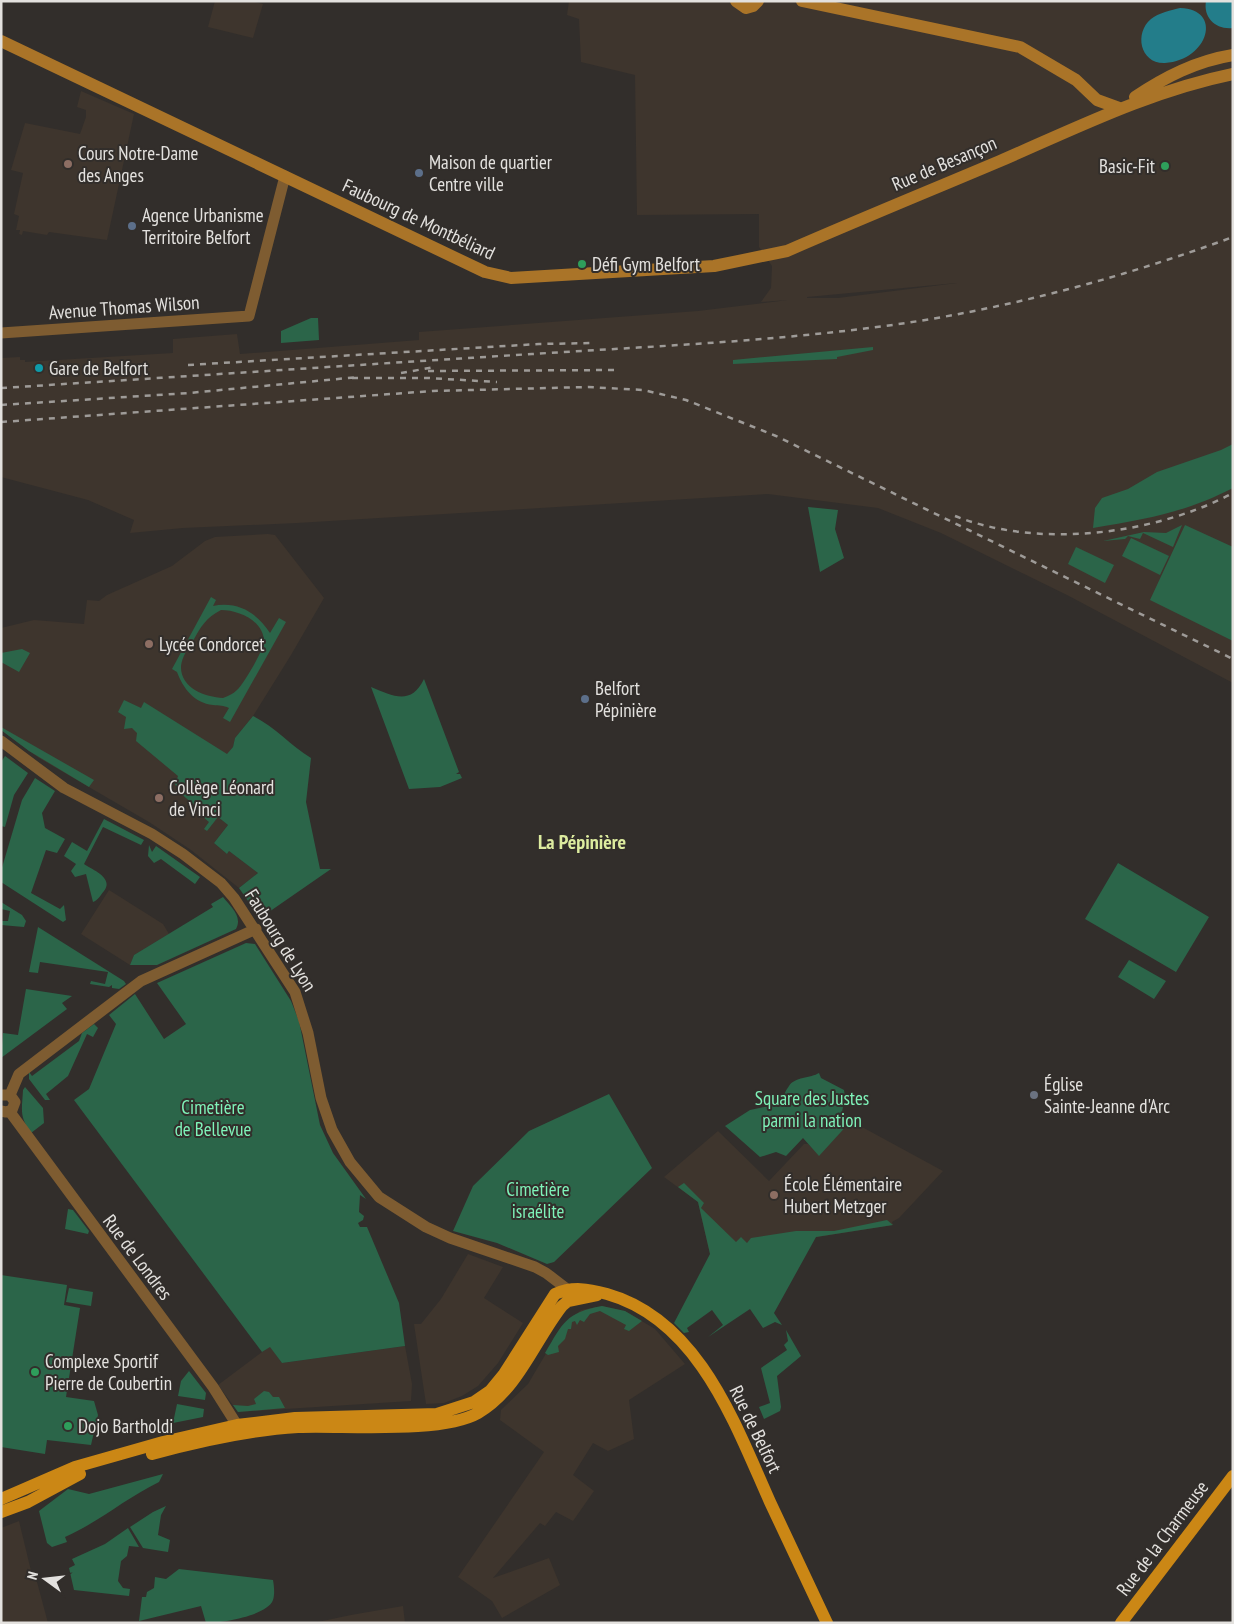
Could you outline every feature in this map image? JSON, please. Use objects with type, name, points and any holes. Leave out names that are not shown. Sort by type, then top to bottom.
[{"type":"main road","points":[[736,1],[746,8],[753,6],[758,1]]},
{"type":"main road","points":[[802,1],[1020,47],[1076,80],[1097,100],[1118,108],[1190,82],[1233,74]]},
{"type":"main road","name":"Faubourg de Montbéliard","points":[[1,41],[484,272],[511,278],[714,266],[754,259],[787,251],[876,212]]},
{"type":"main road","points":[[1118,108],[1159,81],[1192,65],[1233,55]]},
{"type":"main road","points":[[1092,121],[1096,114],[1097,100]]},
{"type":"main road","name":"Rue de Besançon","points":[[876,212],[1092,121],[1118,108]]},
{"type":"main road","name":"Rue de Belfort","points":[[563,1295],[581,1288],[604,1294],[639,1308],[663,1323],[711,1380],[740,1433],[827,1623]]},
{"type":"main road","points":[[1,1499],[75,1467],[162,1442],[237,1425],[295,1418],[437,1414],[474,1402],[490,1391],[563,1295]]},
{"type":"main road","points":[[1,1512],[28,1502],[76,1475],[241,1434],[297,1427],[446,1424],[478,1414],[496,1399],[513,1380],[552,1321],[563,1295]]},
{"type":"main road","name":"Rue de la Charmeuse","points":[[1121,1623],[1233,1476]]},
{"type":"street","name":"Avenue Thomas Wilson","points":[[1,333],[249,316],[284,176]]},
{"type":"street","name":"Faubourg de Lyon","points":[[1,741],[64,788],[152,834],[183,854],[227,890],[256,929],[295,992],[308,1033],[327,1117],[339,1145],[363,1179],[379,1197],[426,1227],[450,1238],[547,1274],[563,1295]]},
{"type":"street","points":[[5,1111],[14,1108],[15,1102],[6,1095],[19,1074],[141,981],[256,929]]},
{"type":"street","name":"Rue de Londres","points":[[5,1111],[213,1387],[237,1425]]},
{"type":"shaded area","points":[[215,1],[251,1],[263,4],[253,38],[208,27]]},
{"type":"shaded area","points":[[569,1],[1233,1],[1233,683],[1067,595],[941,533],[878,508],[768,494],[297,523],[183,528],[130,533],[134,520],[88,500],[1,477],[1,358],[20,357],[20,360],[25,360],[25,362],[173,353],[173,339],[237,334],[240,354],[419,340],[419,332],[698,311],[788,300],[761,302],[771,288],[772,266],[759,247],[759,214],[637,215],[635,75],[581,62],[579,19],[567,15]],"holes":[[[957,283],[838,298],[807,297]]]},
{"type":"shaded area","name":"Cours Notre-Dame des Anges","points":[[81,91],[134,114],[107,240],[49,232],[47,235],[23,231],[22,235],[19,234],[20,230],[16,230],[19,216],[14,214],[23,173],[11,170],[25,123],[80,134],[86,117],[86,110],[77,107]]},
{"type":"shaded area","name":"Lycée Condorcet","points":[[275,535],[324,598],[291,655],[253,716],[235,738],[233,747],[224,759],[218,817],[228,825],[214,843],[227,854],[229,851],[258,873],[239,888],[191,850],[149,822],[39,758],[1,730],[1,628],[34,620],[84,624],[87,600],[99,601],[107,595],[172,566],[205,541],[215,537]]},
{"type":"shaded area","points":[[109,890],[163,924],[169,934],[134,955],[130,965],[81,934]]},
{"type":"shaded area","name":"École Élémentaire Hubert Metzger","points":[[851,1121],[943,1171],[899,1218],[892,1222],[893,1225],[710,1254],[698,1202],[664,1177],[718,1131],[769,1181],[804,1144],[808,1144],[819,1155]]},
{"type":"shaded area","points":[[468,1254],[503,1267],[484,1298],[523,1323],[498,1363],[478,1386],[462,1396],[444,1403],[426,1404],[414,1324],[421,1324],[441,1299]]},
{"type":"shaded area","points":[[602,1306],[625,1311],[655,1329],[685,1364],[629,1400],[634,1439],[608,1451],[593,1443],[573,1475],[594,1491],[573,1521],[556,1512],[545,1526],[540,1523],[493,1578],[549,1558],[560,1585],[502,1618],[492,1601],[458,1577],[544,1452],[500,1420],[501,1410],[528,1384],[561,1328],[581,1310]]},
{"type":"shaded area","points":[[270,1346],[282,1363],[405,1346],[412,1384],[411,1401],[238,1412],[218,1385]]},
{"type":"shaded area","points":[[19,1521],[32,1575],[37,1582],[48,1623],[1,1623],[1,1528]]},
{"type":"shaded area","points":[[403,1606],[405,1623],[313,1623],[351,1615]]},
{"type":"green space","points":[[311,318],[318,318],[319,340],[281,343],[281,331]]},
{"type":"green space","points":[[873,347],[873,350],[837,357],[837,359],[733,364],[733,360]]},
{"type":"green space","points":[[1233,444],[1233,488],[1198,504],[1164,514],[1093,528],[1095,508],[1102,498],[1128,489],[1157,472]]},
{"type":"green space","points":[[808,507],[838,510],[835,529],[844,558],[820,572]]},
{"type":"green space","points":[[1182,525],[1173,547],[1143,533],[1140,539],[1128,536],[1125,539],[1103,541],[1144,532],[1166,533]]},
{"type":"green space","points":[[1185,525],[1233,547],[1233,641],[1150,600]]},
{"type":"green space","points":[[1131,538],[1169,556],[1160,575],[1122,556]]},
{"type":"green space","points":[[1076,547],[1114,565],[1105,583],[1068,564]]},
{"type":"green space","points":[[211,597],[216,600],[213,606],[231,605],[253,614],[270,633],[279,618],[286,622],[230,722],[223,718],[229,708],[206,704],[195,698],[182,684],[177,672],[172,669]],"holes":[[[221,610],[243,615],[255,623],[260,628],[264,642],[257,660],[240,687],[234,693],[223,698],[209,696],[189,686],[182,674],[181,666],[186,653],[204,623]]]},
{"type":"green space","points":[[22,649],[30,653],[19,672],[1,662],[1,653]]},
{"type":"green space","points":[[424,679],[459,772],[456,774],[460,774],[462,778],[440,787],[409,789],[371,687],[394,696],[407,696],[419,687]]},
{"type":"green space","points":[[124,700],[141,708],[144,702],[227,754],[233,747],[235,738],[253,716],[268,725],[311,758],[306,802],[320,869],[331,869],[266,914],[255,911],[239,888],[258,873],[229,851],[227,854],[214,843],[228,825],[218,817],[207,831],[204,829],[209,822],[203,817],[207,816],[179,792],[181,788],[175,785],[178,776],[136,741],[137,733],[132,728],[124,729],[126,717],[118,712]]},
{"type":"green space","points":[[1,727],[94,780],[89,787],[29,751],[1,730]]},
{"type":"green space","points":[[5,756],[28,773],[14,795],[5,827],[1,826],[1,762]]},
{"type":"green space","points":[[35,778],[55,791],[42,813],[45,828],[65,839],[57,853],[46,850],[31,893],[60,909],[64,905],[66,920],[63,922],[1,882],[1,871],[22,800]]},
{"type":"green space","points":[[104,819],[144,840],[141,845],[103,827],[84,864],[101,875],[106,882],[104,891],[93,902],[86,874],[75,877],[71,871],[76,864],[64,856],[72,842],[87,851]]},
{"type":"green space","points":[[149,845],[152,852],[156,846],[200,877],[195,884],[161,859],[154,863],[148,856]]},
{"type":"green space","points":[[1118,863],[1209,917],[1176,972],[1085,919]]},
{"type":"green space","points":[[223,897],[237,916],[238,924],[236,929],[157,965],[130,965],[134,955],[213,907],[211,904]]},
{"type":"green space","points":[[1,902],[22,915],[26,921],[24,927],[1,925],[1,921],[8,921],[10,911],[1,909]]},
{"type":"green space","points":[[38,927],[124,981],[126,984],[119,989],[112,988],[112,985],[109,987],[90,984],[91,981],[105,984],[108,972],[40,962],[38,973],[29,972]]},
{"type":"green space","name":"Cimetière de Bellevue","points":[[246,943],[255,944],[291,1001],[299,1021],[320,1125],[333,1153],[366,1199],[360,1195],[359,1212],[364,1216],[363,1220],[358,1223],[360,1227],[367,1227],[399,1303],[405,1346],[282,1363],[270,1347],[262,1352],[74,1100],[89,1089],[116,1024],[109,1015],[135,994],[164,1039],[186,1024],[157,983]]},
{"type":"green space","points":[[1129,960],[1166,981],[1154,999],[1118,977]]},
{"type":"green space","points":[[26,989],[72,996],[62,1003],[67,1009],[1,1058],[3,1033],[18,1035]]},
{"type":"green space","points":[[94,1024],[98,1028],[93,1037],[87,1034],[68,1076],[46,1094],[50,1100],[45,1100],[29,1079],[29,1072],[32,1076],[79,1041],[82,1033]]},
{"type":"green space","name":"Square des Justes parmi la nation","points":[[819,1073],[821,1078],[844,1090],[845,1097],[842,1112],[851,1121],[819,1156],[803,1138],[786,1156],[776,1152],[760,1157],[725,1126],[750,1110],[779,1104],[791,1083]]},
{"type":"green space","points":[[25,1087],[43,1108],[44,1123],[31,1133],[22,1113],[23,1090]]},
{"type":"green space","name":"Cimetière israélite","points":[[609,1094],[652,1168],[554,1262],[547,1264],[497,1243],[453,1231],[473,1186],[529,1131]]},
{"type":"green space","points":[[684,1183],[704,1203],[701,1208],[736,1242],[741,1237],[747,1243],[751,1238],[796,1231],[834,1231],[887,1220],[893,1225],[816,1237],[774,1313],[782,1325],[775,1322],[763,1328],[750,1309],[708,1337],[723,1325],[712,1310],[687,1328],[689,1332],[684,1333],[674,1323],[710,1254],[698,1202],[678,1187]]},
{"type":"green space","points":[[68,1209],[73,1210],[89,1231],[88,1234],[65,1229]]},
{"type":"green space","name":"Complexe Sportif Pierre de Coubertin","points":[[1,1275],[67,1285],[64,1305],[80,1308],[66,1397],[94,1401],[98,1415],[91,1445],[47,1440],[45,1454],[1,1447]]},
{"type":"green space","points":[[69,1288],[93,1292],[91,1306],[66,1302]]},
{"type":"green space","points":[[602,1306],[625,1311],[642,1321],[629,1331],[624,1329],[626,1325],[600,1311],[590,1314],[584,1322],[580,1320],[577,1325],[575,1321],[572,1322],[571,1329],[568,1329],[565,1339],[558,1346],[559,1352],[548,1355],[545,1353],[561,1327],[572,1316]]},
{"type":"green space","points":[[786,1330],[801,1356],[777,1376],[780,1411],[764,1419],[759,1407],[770,1403],[761,1368],[787,1350],[784,1345],[788,1341]]},
{"type":"green space","points":[[189,1371],[206,1393],[205,1400],[178,1396],[181,1381]]},
{"type":"green space","points":[[264,1391],[269,1392],[273,1397],[279,1397],[285,1408],[238,1412],[233,1405],[248,1406],[256,1404],[254,1399]]},
{"type":"green space","points":[[177,1404],[204,1409],[203,1417],[173,1423]]},
{"type":"green space","points":[[163,1474],[159,1482],[65,1537],[67,1542],[52,1547],[47,1543],[39,1511],[68,1489],[89,1494]]},
{"type":"green space","points":[[166,1506],[161,1515],[158,1535],[170,1540],[168,1552],[143,1548],[130,1527]]},
{"type":"green space","points":[[128,1528],[139,1547],[129,1546],[127,1556],[121,1561],[118,1581],[123,1588],[130,1589],[129,1596],[74,1590],[69,1568],[75,1565],[72,1559],[105,1544]]},
{"type":"green space","points":[[179,1569],[273,1580],[273,1600],[269,1606],[253,1614],[222,1622],[206,1623],[201,1606],[139,1621],[142,1597],[146,1597],[147,1592],[154,1588],[155,1577],[166,1579]]},
{"type":"water","points":[[1206,1],[1233,1],[1233,28],[1221,27],[1212,22],[1207,13]]},
{"type":"water","points":[[1180,8],[1194,11],[1202,17],[1206,25],[1205,35],[1200,45],[1192,53],[1180,60],[1165,63],[1150,59],[1142,47],[1141,39],[1146,25],[1154,17]]},
{"type":"railway","points":[[1,388],[720,342],[860,329],[948,316],[1031,299],[1112,277],[1233,237]]},
{"type":"railway","points":[[188,365],[539,344],[595,343]]},
{"type":"railway","points":[[401,373],[435,367]]},
{"type":"railway","points":[[428,371],[618,370]]},
{"type":"railway","points":[[1,405],[189,393],[359,377]]},
{"type":"railway","points":[[352,378],[428,378],[497,382]]},
{"type":"railway","points":[[1,422],[433,391],[588,387],[643,390],[686,400],[776,436],[1233,659]]},
{"type":"railway","points":[[955,516],[988,526],[1022,532],[1096,533],[1168,519],[1233,493]]},
{"type":"place","name":"Cours Notre-Dame des Anges","points":[[68,164]]},
{"type":"place","name":"Basic-Fit","points":[[1165,166]]},
{"type":"place","name":"Maison de quartier Centre ville","points":[[419,173]]},
{"type":"place","name":"Agence Urbanisme Territoire Belfort","points":[[132,226]]},
{"type":"place","name":"Défi Gym Belfort","points":[[582,264]]},
{"type":"place","name":"Gare de Belfort","points":[[39,368]]},
{"type":"place","name":"Lycée Condorcet","points":[[149,644]]},
{"type":"place","name":"Belfort Pépinière","points":[[585,699]]},
{"type":"place","name":"Collège Léonard de Vinci","points":[[159,798]]},
{"type":"place","name":"Église Sainte-Jeanne d'Arc","points":[[1034,1095]]},
{"type":"place","name":"École Élémentaire Hubert Metzger","points":[[774,1195]]},
{"type":"place","name":"Complexe Sportif Pierre de Coubertin","points":[[35,1372]]},
{"type":"place","name":"Dojo Bartholdi","points":[[68,1426]]},
{"type":"district","name":"La Pépinière","points":[[582,842]]}]
